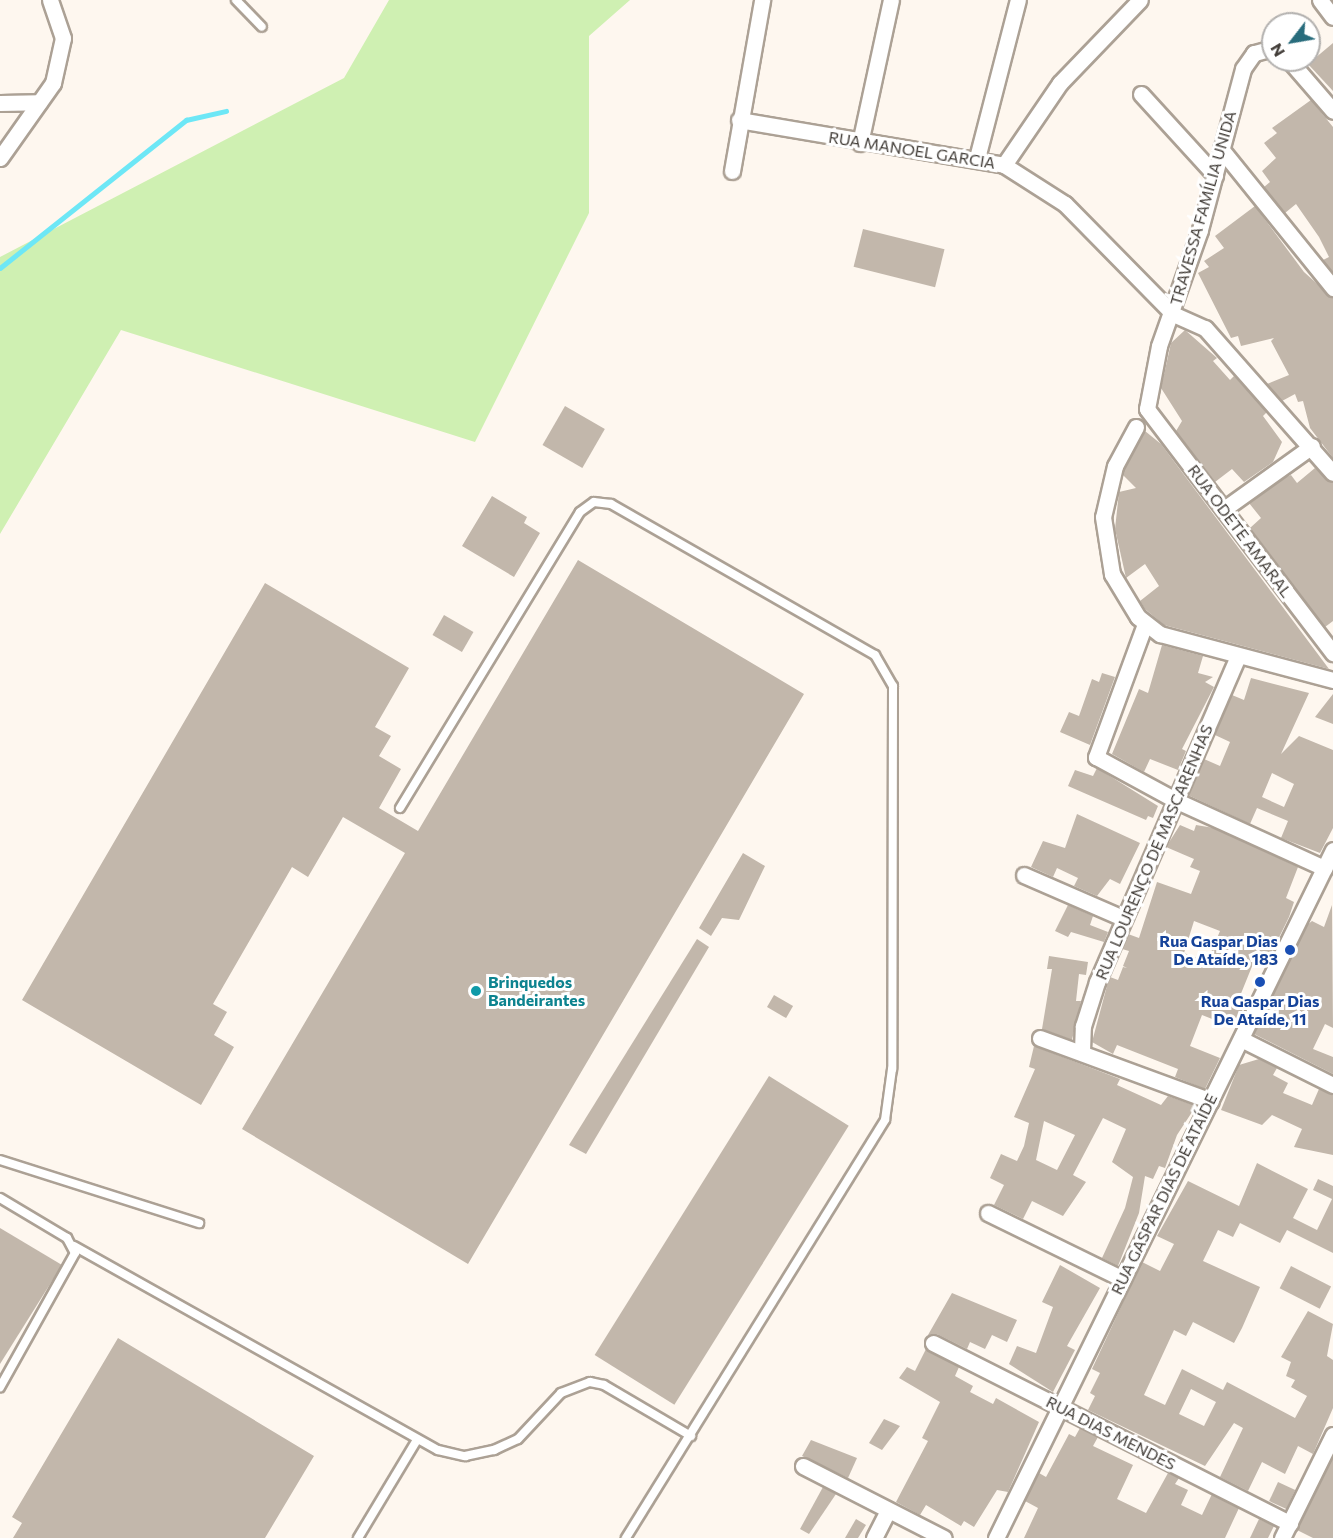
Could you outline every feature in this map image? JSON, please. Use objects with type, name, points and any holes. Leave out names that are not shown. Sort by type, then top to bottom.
[{"type":"street","points":[[0,158],[53,83],[63,38],[50,0]]},
{"type":"street","points":[[732,171],[739,120],[762,0]]},
{"type":"street","points":[[860,143],[891,0]]},
{"type":"street","points":[[977,158],[1018,0]]},
{"type":"street","points":[[1004,165],[1060,83],[1140,0]]},
{"type":"street","points":[[1320,0],[1332,15]]},
{"type":"street","name":"TRAVESSA FAMÍLIA UNIDA","points":[[1147,409],[1159,346],[1173,314],[1215,175],[1243,69],[1261,54]]},
{"type":"street","points":[[1299,72],[1333,111]]},
{"type":"street","points":[[1141,94],[1215,175]]},
{"type":"street","points":[[0,103],[39,102]]},
{"type":"street","name":"RUA MANOEL GARCIA","points":[[739,120],[860,143],[977,158],[1004,165],[1065,204],[1173,314]]},
{"type":"street","points":[[1221,149],[1333,288]]},
{"type":"street","points":[[1173,314],[1206,327],[1333,472]]},
{"type":"street","name":"RUA ODETE AMARAL","points":[[1147,409],[1333,653]]},
{"type":"street","points":[[1136,427],[1110,480],[1104,508],[1104,537],[1112,574],[1145,624],[1160,634],[1333,680]]},
{"type":"street","points":[[1224,509],[1312,446]]},
{"type":"street","points":[[1145,624],[1095,752],[1101,764],[1324,868]]},
{"type":"street","name":"RUA LOURENÇO DE MASCARENHAS","points":[[1082,1051],[1083,1026],[1123,918],[1177,801],[1238,656]]},
{"type":"street","name":"RUA GASPAR DIAS DE ATAÍDE","points":[[996,1538],[1333,850]]},
{"type":"street","points":[[1024,875],[1123,918]]},
{"type":"street","points":[[1040,1038],[1082,1051],[1211,1101]]},
{"type":"street","points":[[1241,1039],[1333,1085]]},
{"type":"street","points":[[988,1213],[1123,1279]]},
{"type":"street","name":"RUA DIAS MENDES","points":[[933,1344],[1290,1523]]},
{"type":"street","points":[[1282,1538],[1333,1435]]},
{"type":"street","points":[[803,1466],[944,1538]]},
{"type":"street","points":[[874,1538],[888,1510]]},
{"type":"lane","points":[[236,0],[262,27]]},
{"type":"lane","points":[[400,808],[580,512],[594,502],[611,504],[875,655],[888,669],[895,700],[889,887],[892,1069],[885,1120],[692,1436],[626,1538]]},
{"type":"lane","points":[[0,1160],[199,1223]]},
{"type":"lane","points":[[0,1198],[74,1246],[417,1440],[465,1456],[494,1450],[518,1439],[561,1393],[590,1382],[604,1385],[692,1436]]},
{"type":"lane","points":[[0,1387],[73,1258],[74,1246]]},
{"type":"lane","points":[[357,1538],[417,1440]]},
{"type":"green space","points":[[389,0],[630,0],[589,36],[589,213],[475,442],[121,330],[0,534],[0,257],[344,78]]},
{"type":"building","points":[[1333,43],[1333,91],[1315,72],[1321,72],[1321,53]]},
{"type":"building","points":[[1311,100],[1333,127],[1333,272],[1323,260],[1329,257],[1319,237],[1296,204],[1285,213],[1264,187],[1270,182],[1262,171],[1276,158],[1264,143],[1277,133],[1272,128]]},
{"type":"building","points":[[1255,206],[1304,272],[1333,298],[1333,458],[1310,428],[1303,401],[1298,402],[1295,394],[1282,401],[1267,384],[1289,375],[1271,341],[1274,338],[1241,346],[1238,336],[1231,338],[1198,273],[1209,267],[1204,261],[1224,248],[1215,236]]},
{"type":"building","points":[[863,229],[945,249],[935,287],[854,267]]},
{"type":"building","points":[[1185,330],[1217,358],[1213,361],[1230,380],[1234,376],[1267,412],[1263,416],[1282,442],[1273,462],[1244,482],[1232,469],[1215,482],[1176,431],[1182,421],[1161,388],[1171,343]]},
{"type":"building","points":[[565,406],[605,429],[582,468],[542,445]]},
{"type":"building","points":[[1145,431],[1161,444],[1329,669],[1164,625],[1145,609],[1140,601],[1159,586],[1145,564],[1126,578],[1115,529],[1119,492],[1136,488],[1123,475],[1124,469]]},
{"type":"building","points":[[1315,468],[1333,483],[1333,621],[1325,627],[1250,528],[1261,518],[1249,503],[1284,478],[1291,475],[1297,483]]},
{"type":"building","points":[[492,496],[527,517],[524,523],[540,533],[514,577],[462,546]]},
{"type":"building","name":"Brinquedos Bandeirantes","points":[[578,560],[804,694],[468,1264],[242,1129],[405,853],[343,817],[308,877],[292,867],[213,1004],[227,1012],[214,1035],[234,1047],[201,1105],[22,1000],[265,583],[409,668],[375,727],[391,736],[379,756],[401,769],[379,808],[418,831]]},
{"type":"building","points":[[444,615],[473,632],[462,652],[432,635]]},
{"type":"building","points":[[1162,645],[1203,656],[1198,673],[1213,677],[1205,682],[1214,687],[1182,749],[1186,751],[1178,770],[1150,759],[1144,772],[1112,754],[1139,689],[1148,693]]},
{"type":"building","points":[[1102,673],[1115,677],[1090,745],[1060,732],[1069,712],[1079,716],[1092,679],[1099,682]]},
{"type":"building","points":[[1251,678],[1309,693],[1281,754],[1299,736],[1333,750],[1333,828],[1320,853],[1281,838],[1288,821],[1257,808],[1250,824],[1188,795],[1204,759],[1220,766],[1230,742],[1215,735],[1232,695],[1244,700]],"holes":[[[1272,773],[1294,784],[1284,807],[1262,797]]]},
{"type":"building","points":[[1333,694],[1333,724],[1315,717]]},
{"type":"building","points":[[1097,768],[1158,806],[1153,818],[1148,816],[1146,820],[1068,786],[1075,770],[1093,776]]},
{"type":"building","points":[[1077,814],[1140,843],[1120,884],[1110,879],[1097,896],[1074,886],[1078,878],[1057,868],[1053,877],[1031,867],[1043,841],[1065,848]]},
{"type":"building","points":[[1180,825],[1194,831],[1196,825],[1214,828],[1298,867],[1286,898],[1294,902],[1289,917],[1266,964],[1255,959],[1240,996],[1247,999],[1235,1028],[1202,1015],[1190,1046],[1220,1058],[1205,1089],[1175,1077],[1178,1069],[1117,1045],[1113,1054],[1092,1042],[1110,977],[1118,980],[1123,967],[1127,968],[1123,966],[1129,951],[1122,949],[1128,934],[1139,938],[1157,882],[1191,894],[1200,871],[1190,867],[1194,859],[1166,847]],"holes":[[[1194,921],[1220,931],[1207,962],[1184,953]]]},
{"type":"building","points":[[743,853],[765,866],[739,920],[722,918],[711,936],[699,928]]},
{"type":"building","points":[[1068,905],[1093,916],[1090,925],[1108,932],[1104,942],[1071,932],[1068,937],[1055,931]]},
{"type":"building","points":[[1332,905],[1333,1028],[1325,1024],[1313,1049],[1333,1057],[1333,1074],[1254,1034],[1307,925],[1312,921],[1324,927]]},
{"type":"building","points":[[697,939],[709,947],[586,1154],[569,1145]]},
{"type":"building","points":[[1049,956],[1088,962],[1086,975],[1079,974],[1076,1001],[1081,1001],[1072,1040],[1042,1029],[1052,969],[1047,969]]},
{"type":"building","points":[[774,995],[793,1006],[786,1018],[767,1007]]},
{"type":"building","points":[[1034,1046],[1120,1079],[1117,1085],[1161,1105],[1168,1096],[1196,1106],[1177,1135],[1165,1168],[1159,1166],[1153,1179],[1145,1176],[1139,1213],[1118,1266],[1102,1258],[1125,1208],[1133,1177],[1112,1162],[1126,1129],[1103,1118],[1073,1175],[1086,1182],[1063,1216],[1032,1201],[1023,1219],[994,1205],[1004,1185],[990,1178],[1001,1154],[1017,1161],[1024,1146],[1029,1123],[1014,1117],[1035,1069],[1029,1067]],"holes":[[[1044,1121],[1075,1135],[1057,1170],[1036,1160]]]},
{"type":"building","points":[[1259,1059],[1277,1068],[1273,1075],[1288,1083],[1283,1093],[1312,1105],[1319,1089],[1333,1095],[1333,1155],[1294,1147],[1302,1129],[1272,1115],[1262,1125],[1221,1110],[1239,1065]]},
{"type":"building","points":[[769,1076],[849,1126],[674,1405],[595,1355]]},
{"type":"building","points":[[1257,1163],[1308,1189],[1293,1218],[1317,1230],[1332,1199],[1313,1190],[1318,1179],[1333,1186],[1333,1253],[1287,1230],[1280,1243],[1240,1223],[1233,1237],[1218,1230],[1203,1261],[1260,1287],[1242,1328],[1234,1343],[1193,1322],[1186,1336],[1174,1330],[1144,1395],[1165,1405],[1182,1369],[1223,1390],[1227,1382],[1295,1418],[1307,1396],[1291,1387],[1295,1380],[1286,1376],[1291,1362],[1281,1357],[1308,1311],[1333,1324],[1327,1356],[1333,1360],[1333,1408],[1313,1454],[1298,1446],[1285,1474],[1262,1462],[1248,1491],[1220,1477],[1243,1428],[1234,1423],[1205,1466],[1088,1410],[1095,1396],[1090,1393],[1100,1373],[1092,1369],[1142,1262],[1160,1271],[1174,1244],[1157,1236],[1188,1181],[1239,1206]],"holes":[[[1191,1389],[1216,1402],[1204,1426],[1179,1414]]]},
{"type":"building","points":[[0,1228],[62,1265],[0,1364]]},
{"type":"building","points":[[1060,1265],[1100,1288],[1067,1346],[1075,1350],[1053,1392],[1009,1364],[1017,1346],[1036,1353],[1053,1307],[1042,1302]]},
{"type":"building","points":[[1291,1266],[1331,1286],[1320,1309],[1280,1288]]},
{"type":"building","points":[[952,1293],[1017,1320],[1007,1342],[992,1335],[985,1349],[970,1342],[967,1349],[937,1334],[928,1335]]},
{"type":"building","points":[[118,1338],[314,1456],[265,1538],[13,1538],[22,1523],[12,1517]]},
{"type":"building","points":[[926,1349],[959,1367],[955,1376],[973,1386],[970,1392],[993,1404],[996,1398],[1039,1422],[1008,1492],[997,1490],[974,1527],[964,1521],[961,1526],[926,1505],[920,1515],[896,1502],[928,1441],[922,1438],[940,1402],[899,1378],[907,1367],[915,1371]]},
{"type":"building","points":[[884,1419],[900,1426],[882,1450],[869,1443]]},
{"type":"building","points":[[1080,1428],[1098,1437],[1093,1446],[1133,1465],[1117,1499],[1146,1513],[1168,1473],[1179,1478],[1175,1484],[1188,1490],[1181,1505],[1202,1515],[1212,1494],[1239,1508],[1225,1538],[1024,1538],[1038,1508],[1025,1501],[1039,1473],[1046,1477],[1069,1434],[1075,1437]]},
{"type":"building","points":[[811,1440],[857,1458],[848,1478],[802,1456]]},
{"type":"building","points":[[1333,1457],[1333,1538],[1313,1538],[1297,1530]]},
{"type":"building","points":[[1278,1482],[1295,1490],[1286,1509],[1269,1501]]},
{"type":"building","points":[[823,1487],[836,1494],[809,1534],[800,1529]]},
{"type":"building","points":[[856,1519],[866,1525],[858,1538],[845,1538]]},
{"type":"building","points":[[1259,1519],[1274,1526],[1268,1538],[1250,1538]]},
{"type":"waterway","points":[[0,268],[186,120],[226,111]]},
{"type":"place","name":"Rua Gaspar Dias De Ataíde, 183","points":[[1290,950]]},
{"type":"place","name":"Rua Gaspar Dias De Ataíde, 11","points":[[1260,982]]},
{"type":"place","name":"Brinquedos Bandeirantes","points":[[476,991]]}]
